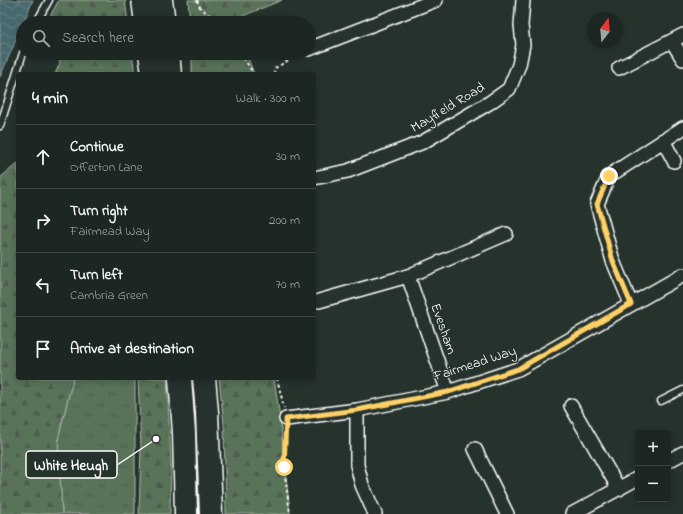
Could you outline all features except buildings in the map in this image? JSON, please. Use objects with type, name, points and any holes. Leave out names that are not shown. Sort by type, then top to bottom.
[{"type":"highway","points":[[143,0],[145,16]]},
{"type":"highway","points":[[161,0],[163,16]]},
{"type":"highway","points":[[151,60],[153,72]]},
{"type":"highway","points":[[169,60],[170,72]]},
{"type":"highway","points":[[180,380],[184,434],[186,514]]},
{"type":"highway","points":[[204,380],[208,412],[211,514]]},
{"type":"street","points":[[316,46],[436,0]]},
{"type":"street","name":"Mayfield Road","points":[[316,178],[348,171],[423,142],[489,103],[509,88],[519,65],[523,45],[521,26],[523,0]]},
{"type":"street","points":[[619,68],[678,38],[683,59]]},
{"type":"street","points":[[631,304],[613,261],[597,204],[609,176],[683,128]]},
{"type":"street","points":[[663,140],[674,161]]},
{"type":"street","points":[[319,301],[408,276],[506,234]]},
{"type":"street","name":"Evesham","points":[[408,276],[448,392]]},
{"type":"street","name":"Fairmead Way","points":[[286,419],[357,410],[448,392],[518,369],[631,304],[681,280]]},
{"type":"street","points":[[571,406],[619,489]]},
{"type":"street","points":[[357,410],[357,465],[362,485],[375,514]]},
{"type":"street","points":[[475,449],[507,514]]},
{"type":"street","points":[[671,459],[683,453]]},
{"type":"street","points":[[572,514],[635,480]]},
{"type":"lane","points":[[40,16],[49,0]]},
{"type":"lane","points":[[17,72],[21,60]]},
{"type":"lane","points":[[0,126],[16,75]]},
{"type":"lane","points":[[661,401],[683,390]]},
{"type":"path","points":[[197,0],[200,7],[210,16]]},
{"type":"path","points":[[245,60],[253,72]]},
{"type":"path","points":[[274,72],[275,68],[288,60]]},
{"type":"path","points":[[278,380],[286,419],[284,467],[290,514]]},
{"type":"green space","points":[[59,0],[125,0],[127,16],[50,16]]},
{"type":"green space","points":[[188,0],[282,0],[243,16],[189,16]]},
{"type":"green space","points":[[59,60],[133,60],[135,72],[56,72],[60,63]]},
{"type":"green space","points":[[192,60],[249,60],[253,72],[192,72]]},
{"type":"green space","points":[[16,165],[16,380],[73,380],[58,439],[62,514],[0,514],[0,178]]},
{"type":"green space","points":[[73,380],[135,380],[135,514],[62,514],[58,439]]},
{"type":"green space","points":[[138,380],[167,380],[171,466],[170,514],[139,514],[141,447]]},
{"type":"green space","points":[[219,380],[274,380],[280,418],[290,514],[226,514],[224,425]]},
{"type":"water","points":[[0,0],[33,0],[26,16],[16,16],[16,40],[0,77]]},
{"type":"place","name":"White Heugh","points":[[156,439]]},
{"type":"route","points":[[284,467],[286,419],[357,410],[448,392],[518,369],[631,304],[613,261],[597,204],[609,176]]}]
